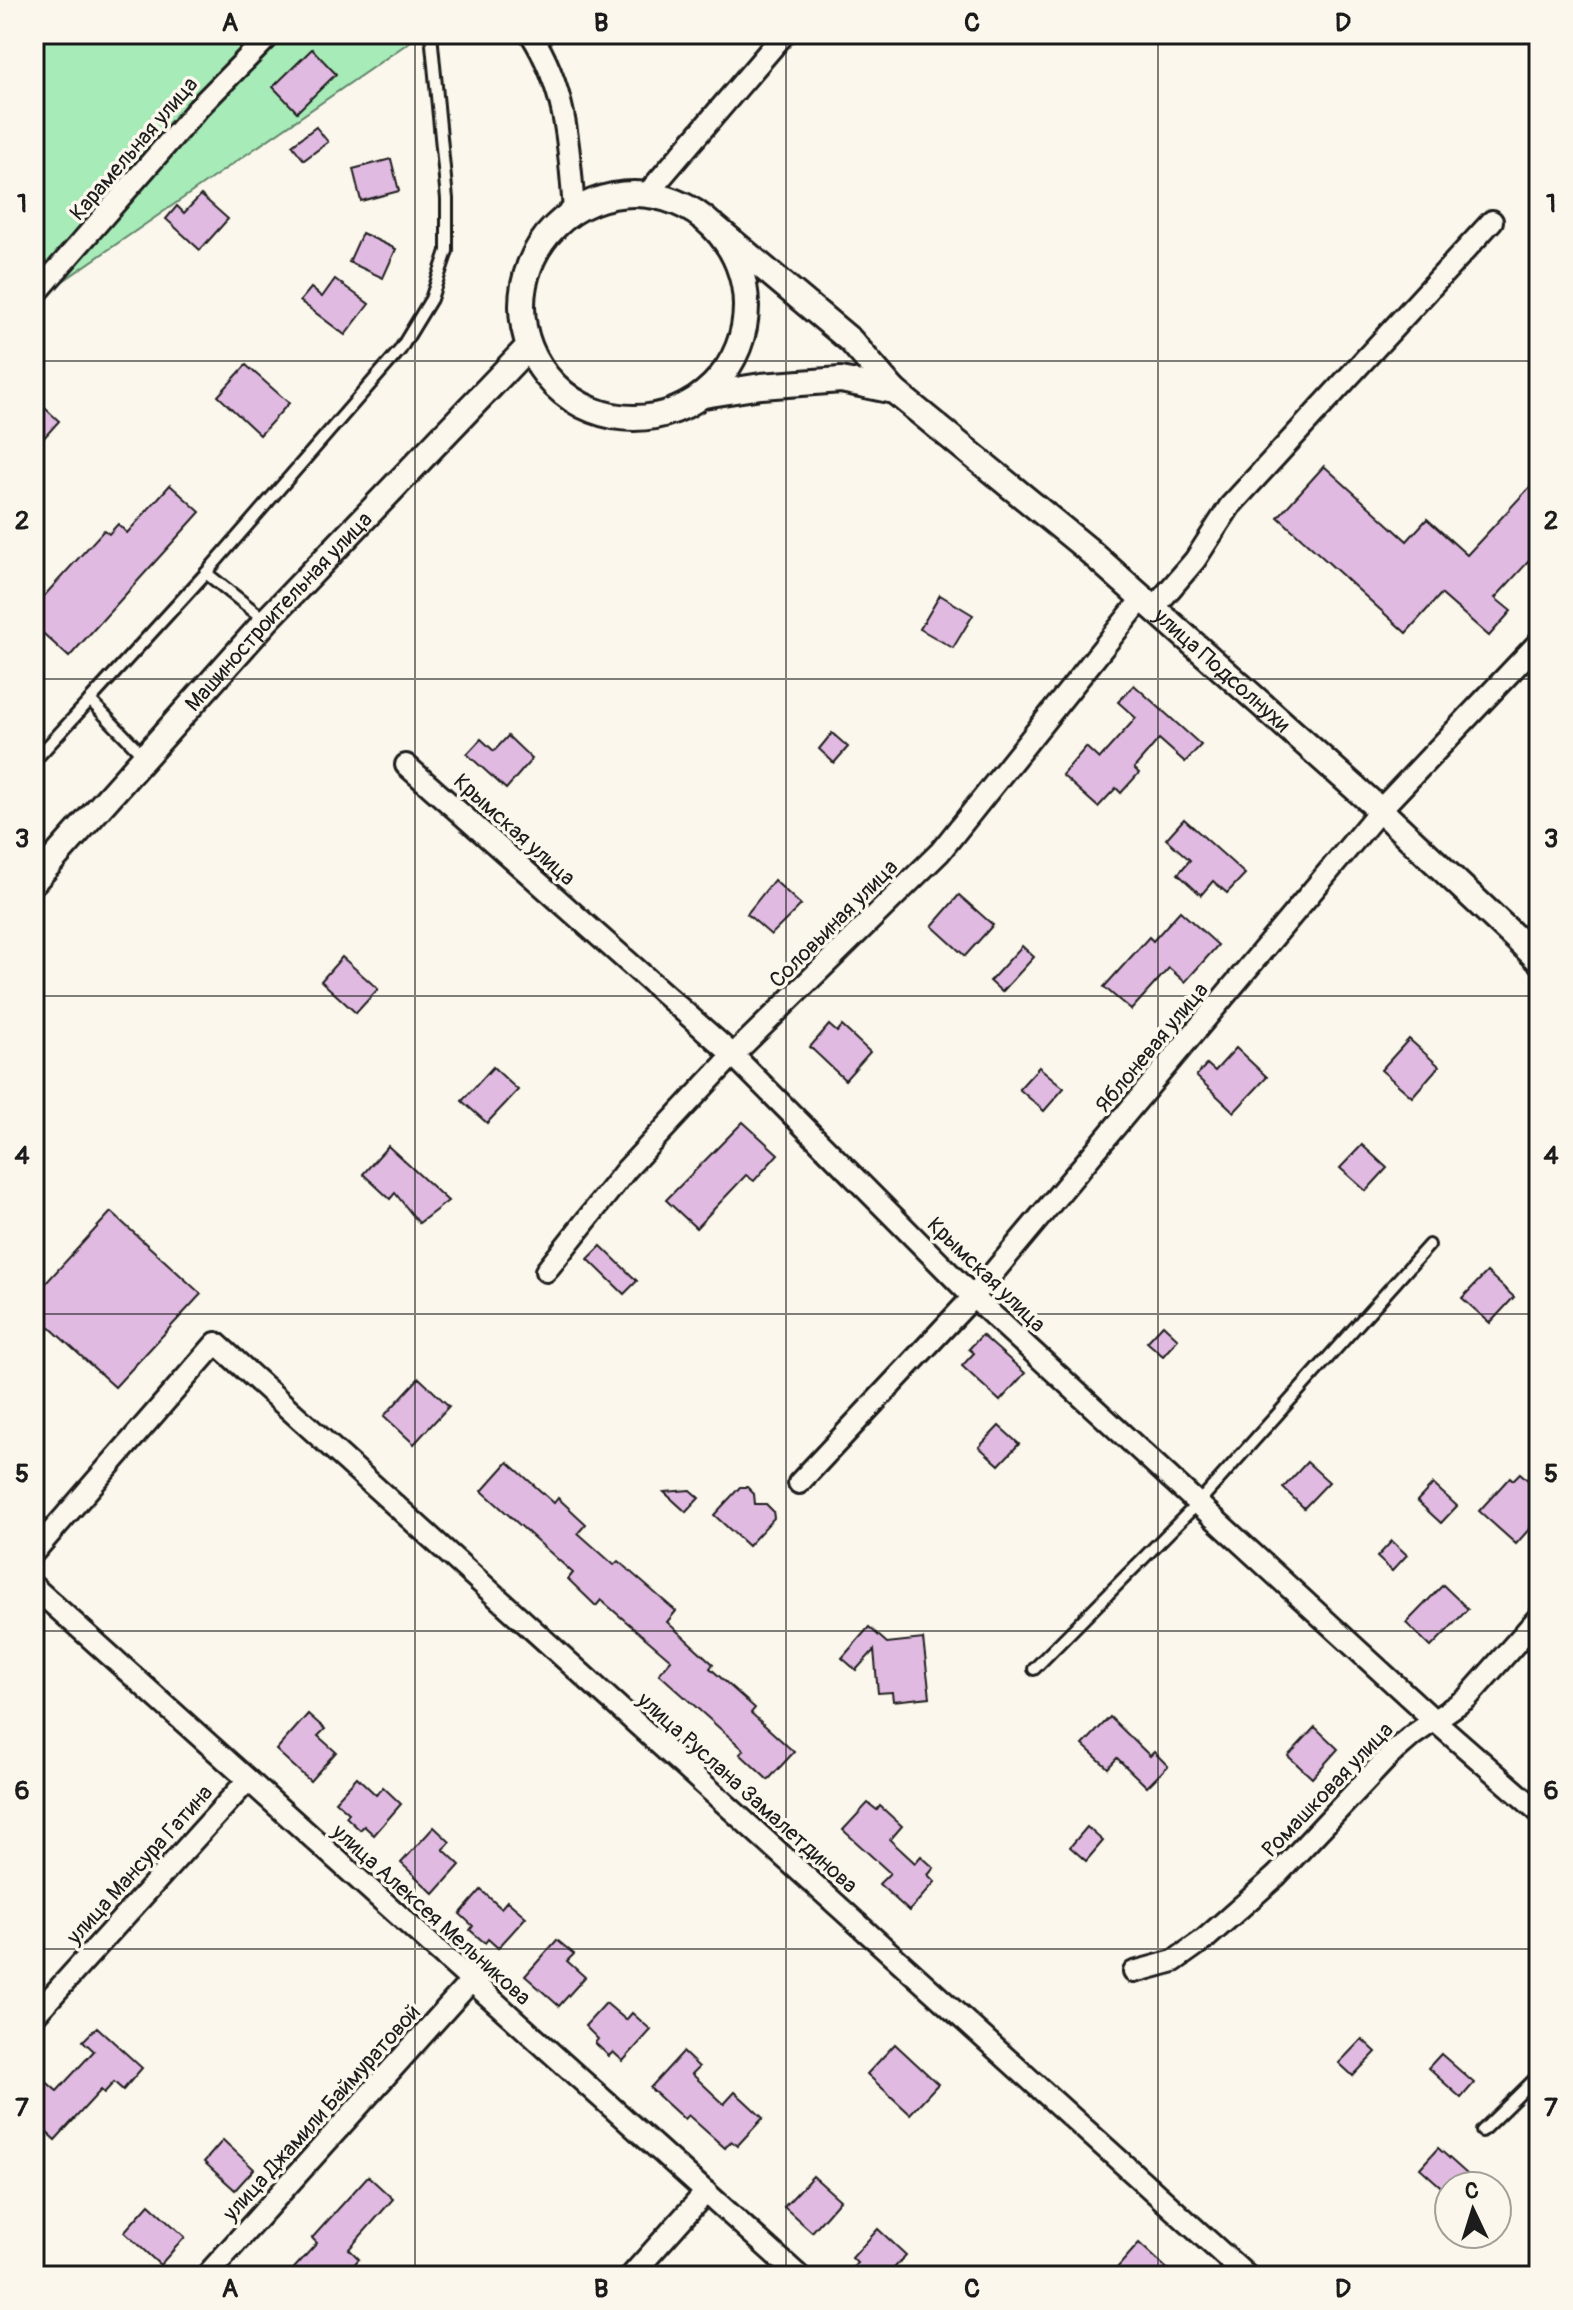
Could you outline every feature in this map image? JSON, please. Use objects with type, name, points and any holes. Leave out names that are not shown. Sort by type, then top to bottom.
[{"type":"street","name":"Карамельная улица","points":[[34,296],[201,105],[271,34]]},
{"type":"street","points":[[531,34],[553,75],[562,105],[569,140],[574,211]]},
{"type":"street","points":[[647,194],[784,34]]},
{"type":"street","points":[[647,194],[684,205],[715,227],[737,258],[747,295],[744,333],[730,367],[704,395],[673,412],[639,419],[604,415],[563,393],[546,377],[529,346],[521,309],[527,271],[545,237],[574,211],[609,196],[647,194]]},
{"type":"street","name":"Соловьиная улица","points":[[546,1271],[626,1170],[733,1055],[940,852],[1148,604],[1195,560],[1230,506],[1492,221]]},
{"type":"street","name":"улица Подсолнухи","points":[[715,227],[851,341],[894,391],[1086,548],[1380,810],[1539,960]]},
{"type":"street","name":"Машиностроительная улица","points":[[34,881],[266,621],[529,346]]},
{"type":"street","points":[[704,395],[761,386],[841,380],[894,391]]},
{"type":"street","name":"Яблоневая улица","points":[[799,1483],[973,1297],[1380,810],[1539,642]]},
{"type":"street","name":"Крымская улица","points":[[406,765],[733,1055],[973,1297],[1435,1721],[1539,1812]]},
{"type":"street","name":"улица Руслана Замалетдинова","points":[[34,1552],[216,1343],[1247,2276]]},
{"type":"street","name":"улица Алексея Мельникова","points":[[34,1587],[799,2276]]},
{"type":"street","name":"Ромашковая улица","points":[[1134,1972],[1174,1961],[1205,1939],[1276,1876],[1389,1756],[1413,1735],[1467,1698],[1539,1617]]},
{"type":"street","name":"улица Мансура Гатина","points":[[34,2016],[248,1780]]},
{"type":"street","name":"улица Джамили Баймуратовой","points":[[206,2276],[471,1981]]},
{"type":"street","points":[[631,2276],[706,2192]]},
{"type":"lane","points":[[34,761],[206,573],[400,350],[431,299],[447,251],[445,169],[431,34]]},
{"type":"lane","points":[[206,573],[266,621]]},
{"type":"lane","points":[[90,700],[145,757]]},
{"type":"lane","points":[[1034,1669],[1198,1503],[1429,1245]]},
{"type":"lane","points":[[1482,2131],[1539,2075]]},
{"type":"green space","points":[[34,34],[421,34],[34,301]]},
{"type":"building","points":[[312,49],[336,74],[297,112],[273,87]]},
{"type":"building","points":[[316,127],[328,142],[304,160],[292,145]]},
{"type":"building","points":[[391,159],[399,191],[361,201],[353,169]]},
{"type":"building","points":[[201,195],[228,219],[200,250],[166,219],[177,206],[184,213]]},
{"type":"building","points":[[362,233],[396,249],[383,278],[349,262]]},
{"type":"building","points":[[335,279],[369,304],[345,335],[300,301],[311,288],[322,297]]},
{"type":"building","points":[[246,365],[289,403],[260,435],[218,396]]},
{"type":"building","points":[[34,398],[59,421],[34,449]]},
{"type":"building","points":[[1324,466],[1407,541],[1427,519],[1467,555],[1539,477],[1539,550],[1495,598],[1511,611],[1489,636],[1441,594],[1406,633],[1278,517]]},
{"type":"building","points":[[170,485],[200,512],[69,657],[34,625],[34,607],[104,530],[109,534],[118,524],[127,533]]},
{"type":"building","points":[[940,595],[973,615],[953,648],[920,629]]},
{"type":"building","points":[[1134,685],[1201,745],[1185,762],[1159,739],[1134,768],[1139,773],[1121,793],[1116,788],[1098,807],[1062,775],[1086,747],[1099,759],[1136,718],[1118,702]]},
{"type":"building","points":[[832,733],[848,747],[834,763],[819,749]]},
{"type":"building","points":[[508,736],[532,759],[506,789],[467,754],[481,739],[494,751]]},
{"type":"building","points":[[1184,819],[1245,874],[1227,893],[1213,881],[1201,895],[1178,874],[1190,860],[1166,839]]},
{"type":"building","points":[[774,880],[801,905],[771,935],[747,914]]},
{"type":"building","points":[[959,895],[993,925],[965,956],[932,926]]},
{"type":"building","points":[[1180,911],[1218,945],[1185,982],[1169,968],[1131,1010],[1104,987],[1149,937],[1153,941]]},
{"type":"building","points":[[1022,946],[1034,957],[1002,992],[990,981]]},
{"type":"building","points":[[342,957],[378,989],[356,1013],[321,981]]},
{"type":"building","points":[[829,1025],[837,1032],[842,1026],[870,1052],[845,1080],[810,1047]]},
{"type":"building","points":[[1409,1039],[1439,1066],[1412,1097],[1381,1070]]},
{"type":"building","points":[[1236,1048],[1267,1077],[1234,1112],[1196,1076],[1207,1064],[1215,1071]]},
{"type":"building","points":[[493,1067],[518,1090],[487,1123],[462,1101]]},
{"type":"building","points":[[1039,1067],[1064,1088],[1044,1111],[1019,1089]]},
{"type":"building","points":[[743,1122],[778,1154],[754,1181],[746,1175],[696,1228],[666,1200]]},
{"type":"building","points":[[1362,1145],[1387,1168],[1366,1191],[1340,1168]]},
{"type":"building","points":[[388,1146],[448,1201],[419,1223],[395,1193],[390,1199],[363,1174]]},
{"type":"building","points":[[111,1212],[201,1294],[115,1387],[34,1313],[34,1296]]},
{"type":"building","points":[[601,1246],[637,1281],[624,1294],[588,1259]]},
{"type":"building","points":[[1487,1272],[1514,1297],[1490,1323],[1462,1298]]},
{"type":"building","points":[[1163,1325],[1178,1339],[1163,1356],[1147,1342]]},
{"type":"building","points":[[982,1335],[1025,1373],[1000,1401],[962,1366],[974,1353],[969,1349]]},
{"type":"building","points":[[419,1378],[449,1406],[414,1444],[384,1416]]},
{"type":"building","points":[[999,1426],[1019,1444],[999,1465],[979,1447]]},
{"type":"building","points":[[508,1462],[554,1503],[558,1498],[586,1524],[578,1533],[614,1565],[618,1561],[676,1611],[667,1622],[713,1664],[710,1668],[755,1708],[751,1713],[794,1752],[768,1780],[740,1754],[744,1750],[659,1674],[671,1660],[601,1600],[596,1606],[568,1579],[573,1573],[482,1491]]},
{"type":"building","points":[[1307,1462],[1329,1482],[1304,1508],[1283,1488]]},
{"type":"building","points":[[1520,1473],[1539,1490],[1539,1518],[1516,1544],[1479,1511],[1510,1477],[1513,1480]]},
{"type":"building","points":[[1433,1484],[1457,1506],[1441,1523],[1417,1501]]},
{"type":"building","points":[[740,1487],[747,1487],[754,1494],[755,1504],[766,1504],[773,1511],[774,1518],[748,1546],[714,1515]]},
{"type":"building","points":[[690,1490],[699,1498],[686,1512],[664,1492]]},
{"type":"building","points":[[1392,1541],[1407,1555],[1392,1571],[1377,1557]]},
{"type":"building","points":[[1443,1585],[1468,1609],[1431,1647],[1406,1623]]},
{"type":"building","points":[[869,1627],[887,1643],[923,1639],[930,1697],[893,1701],[892,1692],[878,1693],[874,1650],[856,1670],[842,1658]]},
{"type":"building","points":[[308,1714],[325,1729],[318,1736],[336,1752],[310,1781],[276,1750]]},
{"type":"building","points":[[1110,1717],[1150,1756],[1154,1752],[1168,1766],[1147,1787],[1117,1758],[1108,1768],[1083,1745]]},
{"type":"building","points":[[1315,1727],[1338,1749],[1312,1778],[1288,1756]]},
{"type":"building","points":[[357,1777],[376,1795],[383,1787],[401,1804],[374,1835],[364,1826],[360,1830],[346,1817],[349,1813],[335,1801]]},
{"type":"building","points":[[868,1803],[877,1810],[880,1806],[902,1826],[890,1840],[915,1863],[921,1856],[934,1868],[928,1875],[935,1882],[909,1911],[879,1884],[890,1873],[843,1830]]},
{"type":"building","points":[[434,1827],[450,1842],[443,1849],[460,1865],[434,1894],[401,1863]]},
{"type":"building","points":[[1087,1827],[1103,1841],[1086,1861],[1070,1847]]},
{"type":"building","points":[[481,1890],[501,1908],[507,1901],[526,1917],[498,1948],[488,1939],[485,1943],[470,1930],[473,1926],[460,1914]]},
{"type":"building","points":[[557,1940],[574,1954],[567,1961],[585,1977],[559,2006],[525,1976]]},
{"type":"building","points":[[606,2003],[626,2020],[632,2013],[651,2030],[623,2061],[613,2052],[609,2056],[595,2043],[598,2039],[585,2026]]},
{"type":"building","points":[[97,2027],[142,2068],[123,2090],[114,2082],[104,2093],[101,2090],[55,2140],[34,2121],[34,2091],[44,2080],[57,2091],[94,2051],[83,2041]]},
{"type":"building","points":[[1362,2039],[1376,2052],[1353,2076],[1339,2063]]},
{"type":"building","points":[[895,2044],[938,2084],[910,2114],[867,2074]]},
{"type":"building","points":[[683,2052],[699,2067],[692,2074],[724,2104],[735,2092],[763,2118],[737,2146],[731,2141],[725,2148],[688,2115],[684,2119],[650,2088]]},
{"type":"building","points":[[1441,2054],[1474,2083],[1461,2098],[1428,2068]]},
{"type":"building","points":[[223,2140],[254,2169],[235,2190],[204,2162]]},
{"type":"building","points":[[1438,2148],[1463,2170],[1433,2170],[1433,2180],[1420,2168]]},
{"type":"building","points":[[368,2176],[393,2199],[349,2249],[359,2259],[344,2276],[287,2276],[317,2243],[312,2238]]},
{"type":"building","points":[[813,2176],[840,2200],[812,2232],[784,2207]]},
{"type":"building","points":[[149,2204],[185,2237],[160,2265],[124,2232]]},
{"type":"building","points":[[878,2229],[906,2255],[887,2276],[846,2276],[857,2263],[852,2258]]},
{"type":"building","points":[[1139,2243],[1175,2276],[1110,2276]]}]
